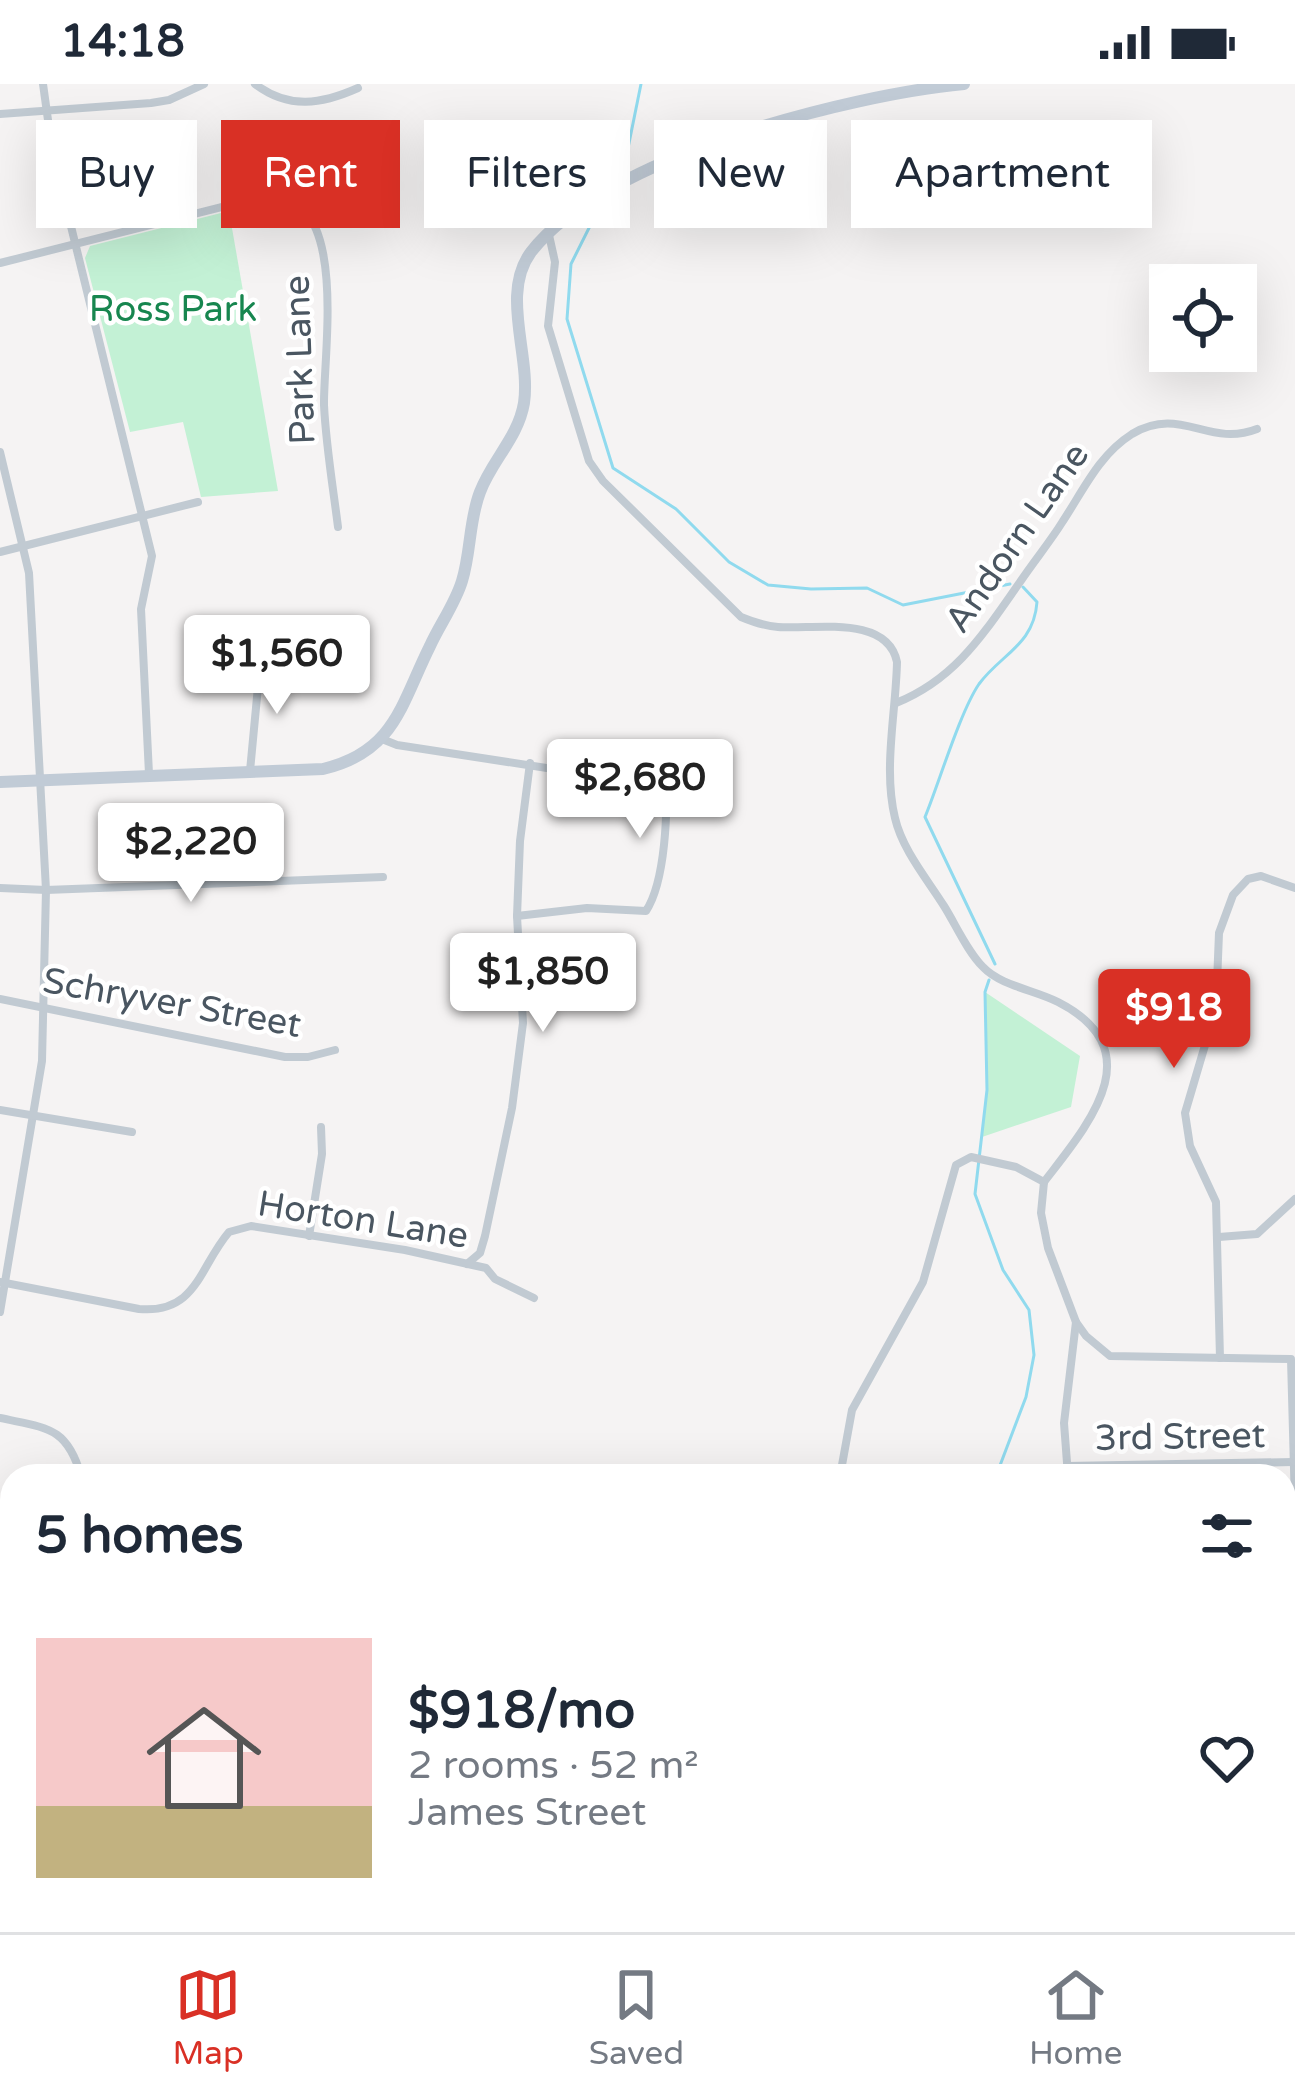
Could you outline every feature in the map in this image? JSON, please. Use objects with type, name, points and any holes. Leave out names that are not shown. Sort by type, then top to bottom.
[{"type":"street","points":[[43,84],[152,556],[141,609],[149,774]]},
{"type":"street","points":[[0,114],[151,103],[204,84]]},
{"type":"street","points":[[255,84],[277,97],[306,103],[319,103],[358,88]]},
{"type":"street","points":[[0,782],[304,771],[339,765],[382,739],[397,720],[458,592],[479,494],[520,422],[525,379],[518,287],[525,262],[549,234],[610,188],[740,134],[880,89],[964,84]]},
{"type":"street","name":"Park Lane","points":[[77,244],[265,196],[294,201],[310,213],[326,266],[325,422],[338,527]]},
{"type":"street","points":[[549,234],[555,262],[548,326],[583,448],[602,481],[741,617],[770,627],[840,627],[885,641],[896,655],[894,815],[912,855],[982,967],[1078,1014],[1105,1053],[1104,1092],[1096,1113],[1044,1182],[1041,1214],[1048,1248],[1076,1322],[1110,1356],[1291,1359],[1294,1462]]},
{"type":"street","points":[[0,262],[77,244]]},
{"type":"street","name":"Andorn Lane","points":[[896,703],[938,682],[964,660],[1061,525],[1091,474],[1122,441],[1138,430],[1166,423],[1231,437],[1257,428]]},
{"type":"street","points":[[0,452],[23,547],[33,615],[46,890],[44,1008],[34,1116],[0,1312]]},
{"type":"street","points":[[0,552],[198,502]]},
{"type":"street","points":[[250,771],[261,655],[320,649],[331,673]]},
{"type":"street","points":[[382,739],[580,773],[649,771],[664,775],[661,864],[649,908],[642,912],[587,908],[517,916]]},
{"type":"street","points":[[465,1264],[480,1253],[485,1236],[512,1108],[523,1024],[517,916],[530,763]]},
{"type":"street","points":[[1220,1358],[1220,1237],[1210,1182],[1190,1146],[1187,1101],[1208,1044],[1216,1008],[1219,933],[1233,895],[1248,879],[1261,876],[1295,888]]},
{"type":"street","points":[[0,888],[383,877]]},
{"type":"street","name":"Schryver Street","points":[[0,999],[285,1057],[335,1050]]},
{"type":"street","points":[[0,1110],[132,1132]]},
{"type":"street","points":[[309,1236],[322,1154],[320,1127]]},
{"type":"street","points":[[842,1464],[852,1410],[923,1282],[956,1166],[971,1156],[1044,1182]]},
{"type":"street","points":[[1220,1237],[1257,1234],[1295,1199]]},
{"type":"street","name":"Horton Lane","points":[[3,1282],[139,1309],[161,1309],[194,1288],[224,1237],[236,1227],[251,1226],[486,1268],[495,1279],[534,1298]]},
{"type":"street","points":[[1067,1464],[1064,1424],[1076,1322]]},
{"type":"street","points":[[0,1418],[52,1429],[71,1447],[77,1464]]},
{"type":"street","name":"3rd Street","points":[[1244,1464],[1294,1462]]},
{"type":"green space","name":"Ross Park","points":[[221,213],[221,228],[232,228],[278,491],[201,497],[183,422],[130,432],[85,258],[90,246],[161,228],[197,228],[197,219]]},
{"type":"green space","points":[[985,992],[1080,1056],[1071,1107],[982,1137],[987,1090]]},
{"type":"waterway","points":[[630,138],[641,84]]},
{"type":"waterway","points":[[589,228],[571,264],[567,319],[613,468],[676,509],[729,562],[768,585],[867,588],[903,605],[1010,584]]},
{"type":"waterway","points":[[995,964],[925,817],[972,696],[1030,629],[1037,602],[1023,587]]},
{"type":"waterway","points":[[989,980],[985,992],[987,1090],[975,1194],[1003,1270],[1029,1310],[1034,1355],[1026,1397],[1001,1464]]}]
